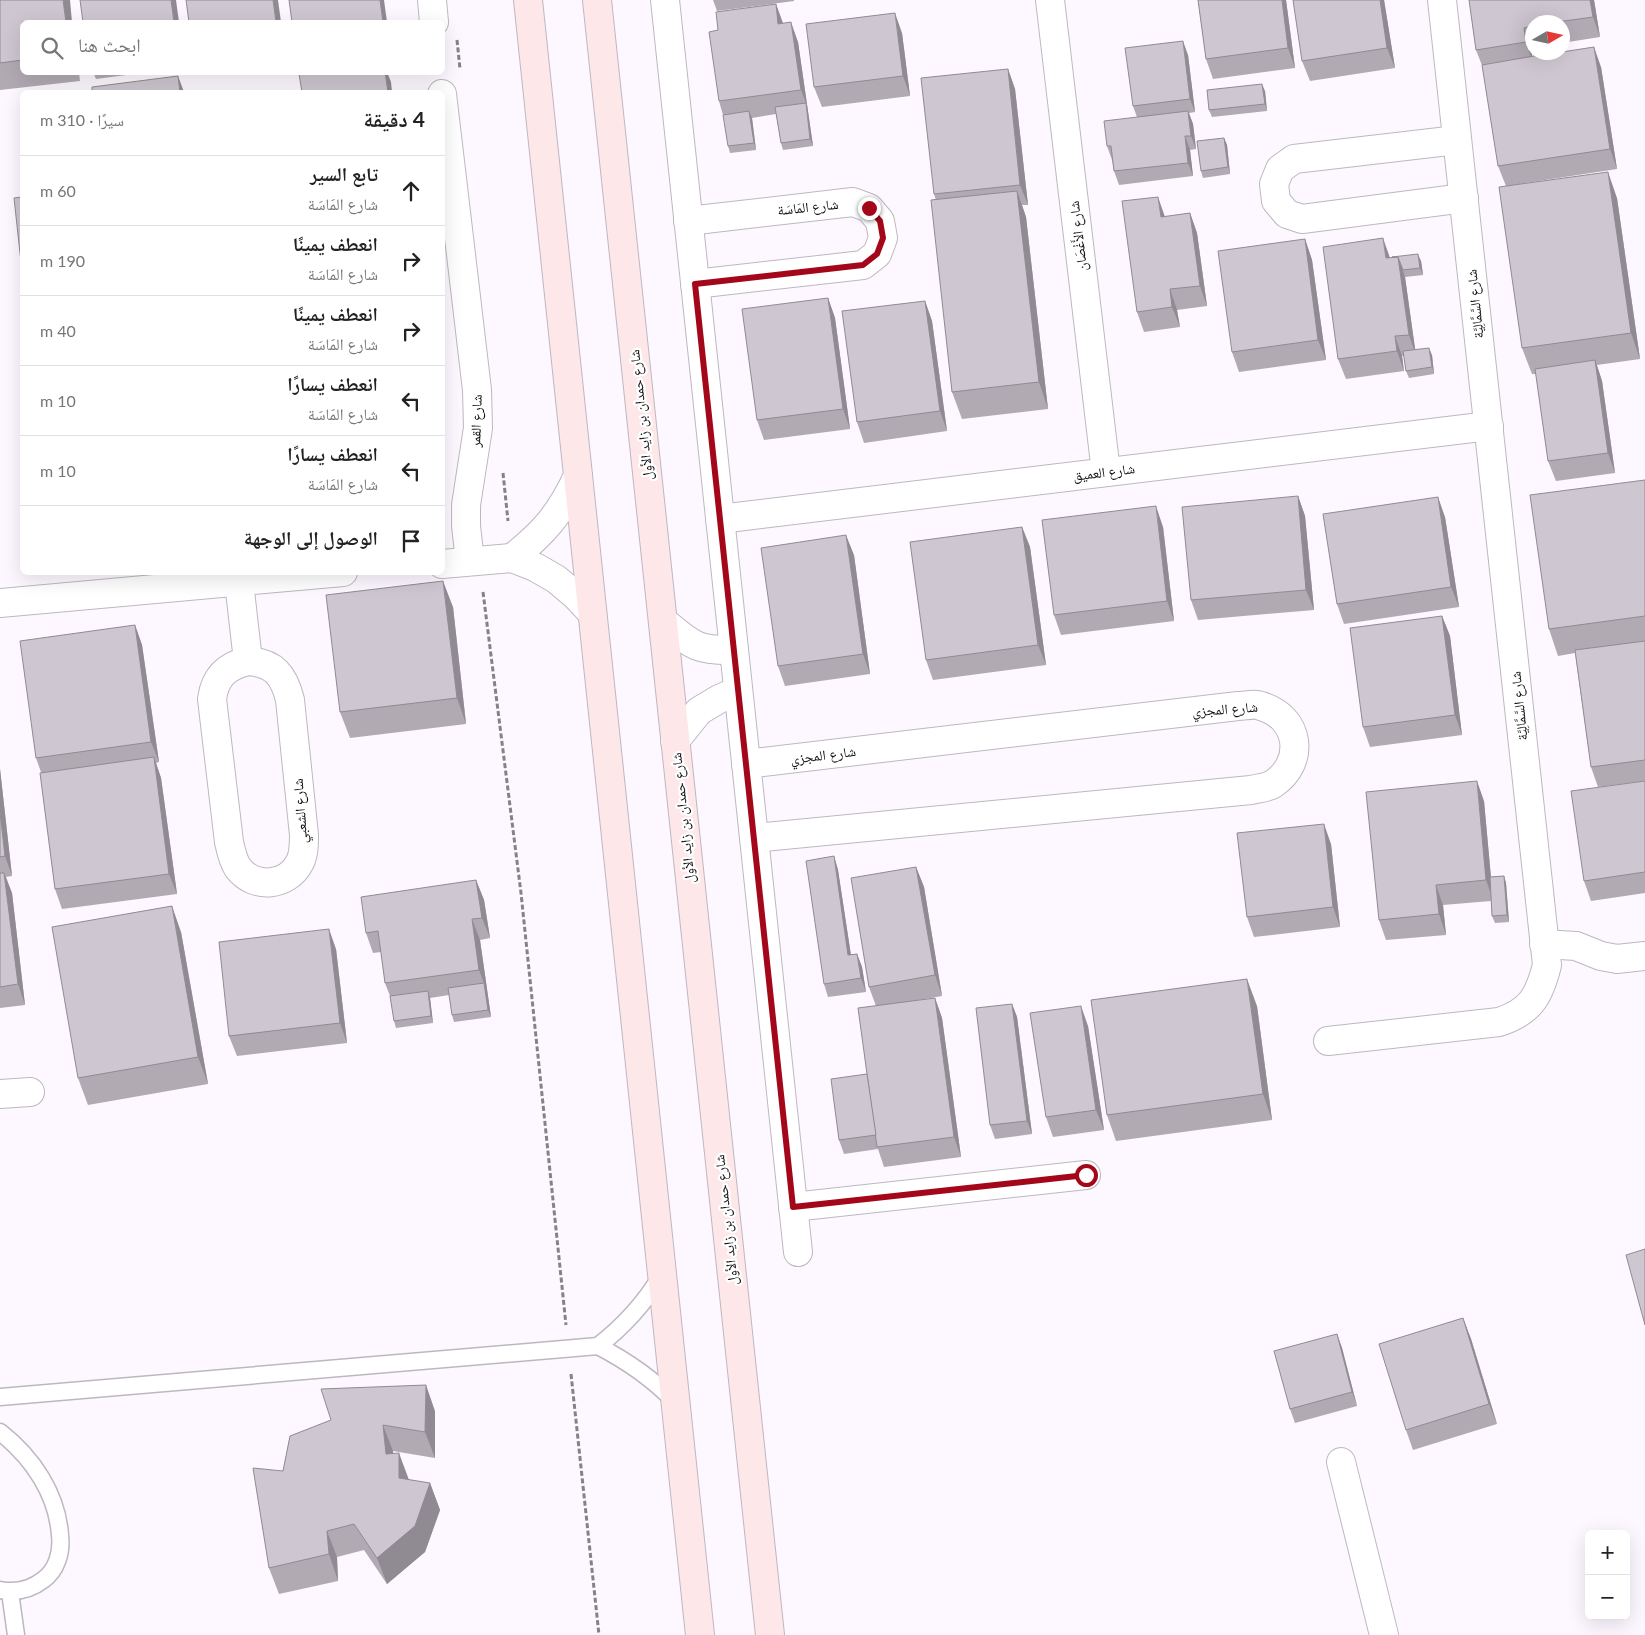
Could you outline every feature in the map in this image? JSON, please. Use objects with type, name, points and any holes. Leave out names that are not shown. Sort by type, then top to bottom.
[{"type":"main road","points":[[528,0],[700,1635]]},
{"type":"main road","name":"شارع حمدان بن زايد الأول","points":[[597,0],[770,1635]]},
{"type":"street","points":[[432,0],[434,20]]},
{"type":"street","points":[[665,0],[798,1252]]},
{"type":"street","name":"شارع الأَغْصَان","points":[[1050,0],[1106,472]]},
{"type":"street","name":"شارع السَّمَّالِيَّة","points":[[1328,1041],[1498,1022],[1516,1016],[1531,1003],[1542,986],[1547,965],[1442,0]]},
{"type":"street","name":"شارع القمر","points":[[446,84],[453,282],[477,397],[478,428],[466,505],[470,561]]},
{"type":"street","points":[[1457,140],[1294,159],[1280,169],[1274,184],[1276,200],[1287,214],[1302,219],[1464,198]]},
{"type":"street","name":"شارع المَاسَة","points":[[688,221],[853,202],[869,208],[880,221],[883,238],[877,254],[863,265],[695,284]]},
{"type":"street","name":"شارع العميق","points":[[720,519],[1489,426]]},
{"type":"street","points":[[512,558],[552,522],[567,500],[578,476]]},
{"type":"street","points":[[445,564],[512,558],[535,567],[556,579],[592,613]]},
{"type":"street","points":[[0,602],[312,575]]},
{"type":"street","points":[[239,582],[248,661]]},
{"type":"street","points":[[663,621],[692,645],[712,651],[734,650]]},
{"type":"street","name":"شارع الشعبي","points":[[248,661],[260,662],[272,667],[281,676],[287,687],[290,700],[304,848],[301,861],[294,872],[284,880],[271,883],[259,882],[247,877],[238,868],[232,856],[212,699],[214,688],[219,678],[227,669],[248,661]]},
{"type":"street","points":[[675,741],[699,711],[719,699],[738,691]]},
{"type":"street","name":"شارع المجزي","points":[[746,764],[1218,708],[1260,705],[1279,714],[1292,730],[1295,752],[1288,772],[1272,785],[1251,790],[754,838]]},
{"type":"street","points":[[1544,944],[1576,946],[1601,956],[1617,959],[1645,956]]},
{"type":"street","points":[[0,1094],[30,1092]]},
{"type":"street","points":[[793,1207],[1086,1175]]},
{"type":"street","points":[[1342,1462],[1384,1635]]},
{"type":"lane","points":[[0,1397],[598,1346],[618,1331],[634,1314],[662,1274]]},
{"type":"lane","points":[[598,1346],[640,1370],[676,1403]]},
{"type":"lane","points":[[0,1432],[15,1445],[39,1474],[49,1490],[55,1504],[61,1544],[59,1557],[54,1569],[46,1578],[35,1586],[23,1591],[5,1591],[16,1635]]},
{"type":"path","points":[[446,84],[457,39]]},
{"type":"path","points":[[503,470],[512,558]]},
{"type":"path","points":[[490,590],[482,592],[521,893],[599,1635]]},
{"type":"building","points":[[0,0],[63,0],[66,20],[20,20],[20,60],[0,63]]},
{"type":"building","points":[[80,0],[171,0],[174,20],[83,20]]},
{"type":"building","points":[[186,0],[273,0],[276,20],[189,20]]},
{"type":"building","points":[[289,0],[380,0],[383,20],[292,20]]},
{"type":"building","points":[[1198,0],[1282,0],[1288,48],[1206,59]]},
{"type":"building","points":[[1293,0],[1380,0],[1387,48],[1302,61]]},
{"type":"building","points":[[1469,0],[1590,0],[1593,17],[1570,20],[1570,15],[1525,15],[1525,42],[1476,50]]},
{"type":"building","points":[[776,4],[778,24],[791,22],[801,90],[719,101],[709,32],[718,30],[716,12]]},
{"type":"building","points":[[895,13],[903,76],[814,87],[806,24]]},
{"type":"building","points":[[1183,41],[1190,99],[1133,106],[1125,48]]},
{"type":"building","points":[[1594,47],[1610,149],[1498,166],[1482,65],[1525,58],[1525,60],[1570,60],[1570,51]]},
{"type":"building","points":[[1008,69],[1020,185],[934,194],[921,78]]},
{"type":"building","points":[[299,75],[385,75],[388,90],[302,90]]},
{"type":"building","points":[[178,76],[180,90],[92,90],[92,87]]},
{"type":"building","points":[[1262,84],[1265,104],[1209,110],[1207,90]]},
{"type":"building","points":[[806,103],[810,139],[781,143],[775,107]]},
{"type":"building","points":[[749,111],[754,143],[728,146],[723,115]]},
{"type":"building","points":[[1188,111],[1191,136],[1185,136],[1188,163],[1114,171],[1111,146],[1107,146],[1104,121]]},
{"type":"building","points":[[1224,138],[1228,167],[1201,171],[1197,141]]},
{"type":"building","points":[[1608,172],[1631,333],[1522,348],[1499,187]]},
{"type":"building","points":[[1017,191],[1039,382],[952,392],[931,200]]},
{"type":"building","points":[[20,197],[20,253],[14,198]]},
{"type":"building","points":[[1158,197],[1161,217],[1190,213],[1200,286],[1170,289],[1172,307],[1137,312],[1122,201]]},
{"type":"building","points":[[1383,238],[1386,258],[1398,257],[1409,335],[1395,336],[1397,351],[1338,359],[1323,247]]},
{"type":"building","points":[[1305,239],[1318,340],[1232,352],[1218,251]]},
{"type":"building","points":[[1418,254],[1420,268],[1403,270],[1398,257],[1392,257]]},
{"type":"building","points":[[828,298],[843,409],[757,420],[742,309]]},
{"type":"building","points":[[925,301],[940,411],[857,422],[842,311]]},
{"type":"building","points":[[1429,348],[1432,367],[1406,371],[1403,351]]},
{"type":"building","points":[[1595,360],[1608,453],[1548,461],[1535,369]]},
{"type":"building","points":[[1645,480],[1645,616],[1549,629],[1530,495]]},
{"type":"building","points":[[1298,496],[1306,590],[1191,600],[1182,507]]},
{"type":"building","points":[[1438,497],[1451,587],[1337,604],[1323,514]]},
{"type":"building","points":[[1156,506],[1167,601],[1054,615],[1042,520]]},
{"type":"building","points":[[1022,527],[1038,645],[926,660],[910,542]]},
{"type":"building","points":[[846,535],[863,654],[778,666],[761,548]]},
{"type":"building","points":[[443,581],[457,698],[340,712],[326,595]]},
{"type":"building","points":[[1442,616],[1455,715],[1363,727],[1350,628]]},
{"type":"building","points":[[135,625],[151,742],[36,758],[20,641]]},
{"type":"building","points":[[1645,641],[1645,760],[1591,767],[1575,650]]},
{"type":"building","points":[[154,757],[169,874],[55,889],[40,773]]},
{"type":"building","points":[[1477,781],[1486,880],[1436,885],[1439,914],[1379,920],[1366,792]]},
{"type":"building","points":[[1645,781],[1645,872],[1584,881],[1571,791]]},
{"type":"building","points":[[0,812],[5,856],[0,857]]},
{"type":"building","points":[[1324,824],[1333,907],[1247,917],[1237,833]]},
{"type":"building","points":[[834,856],[848,955],[857,954],[861,978],[824,984],[806,861]]},
{"type":"building","points":[[916,867],[935,975],[869,987],[851,878]]},
{"type":"building","points":[[0,873],[4,873],[18,984],[0,987]]},
{"type":"building","points":[[1504,876],[1507,915],[1492,916],[1490,877]]},
{"type":"building","points":[[476,880],[482,918],[472,919],[479,970],[385,983],[378,931],[366,933],[361,897]]},
{"type":"building","points":[[172,906],[198,1057],[78,1078],[52,927]]},
{"type":"building","points":[[329,929],[340,1023],[229,1036],[219,942]]},
{"type":"building","points":[[1247,979],[1263,1094],[1107,1115],[1091,1000]]},
{"type":"building","points":[[484,983],[488,1010],[452,1015],[448,988]]},
{"type":"building","points":[[428,991],[431,1016],[394,1021],[390,996]]},
{"type":"building","points":[[935,998],[954,1137],[877,1147],[858,1008]]},
{"type":"building","points":[[1012,1004],[1027,1121],[990,1125],[976,1008]]},
{"type":"building","points":[[1081,1006],[1096,1110],[1046,1117],[1030,1013]]},
{"type":"building","points":[[867,1074],[876,1135],[839,1140],[831,1079]]},
{"type":"building","points":[[1645,1249],[1645,1325],[1626,1255]]},
{"type":"building","points":[[1463,1318],[1489,1404],[1406,1430],[1379,1344]]},
{"type":"building","points":[[1337,1334],[1352,1392],[1290,1409],[1274,1351]]},
{"type":"building","points":[[426,1385],[425,1432],[383,1425],[386,1454],[399,1453],[399,1478],[430,1483],[415,1526],[377,1558],[354,1524],[327,1531],[329,1554],[269,1568],[253,1468],[283,1471],[290,1436],[331,1420],[321,1389]]},
{"type":"route","points":[[869,208],[880,221],[883,238],[877,254],[863,265],[695,284],[793,1207],[1086,1175]]}]
